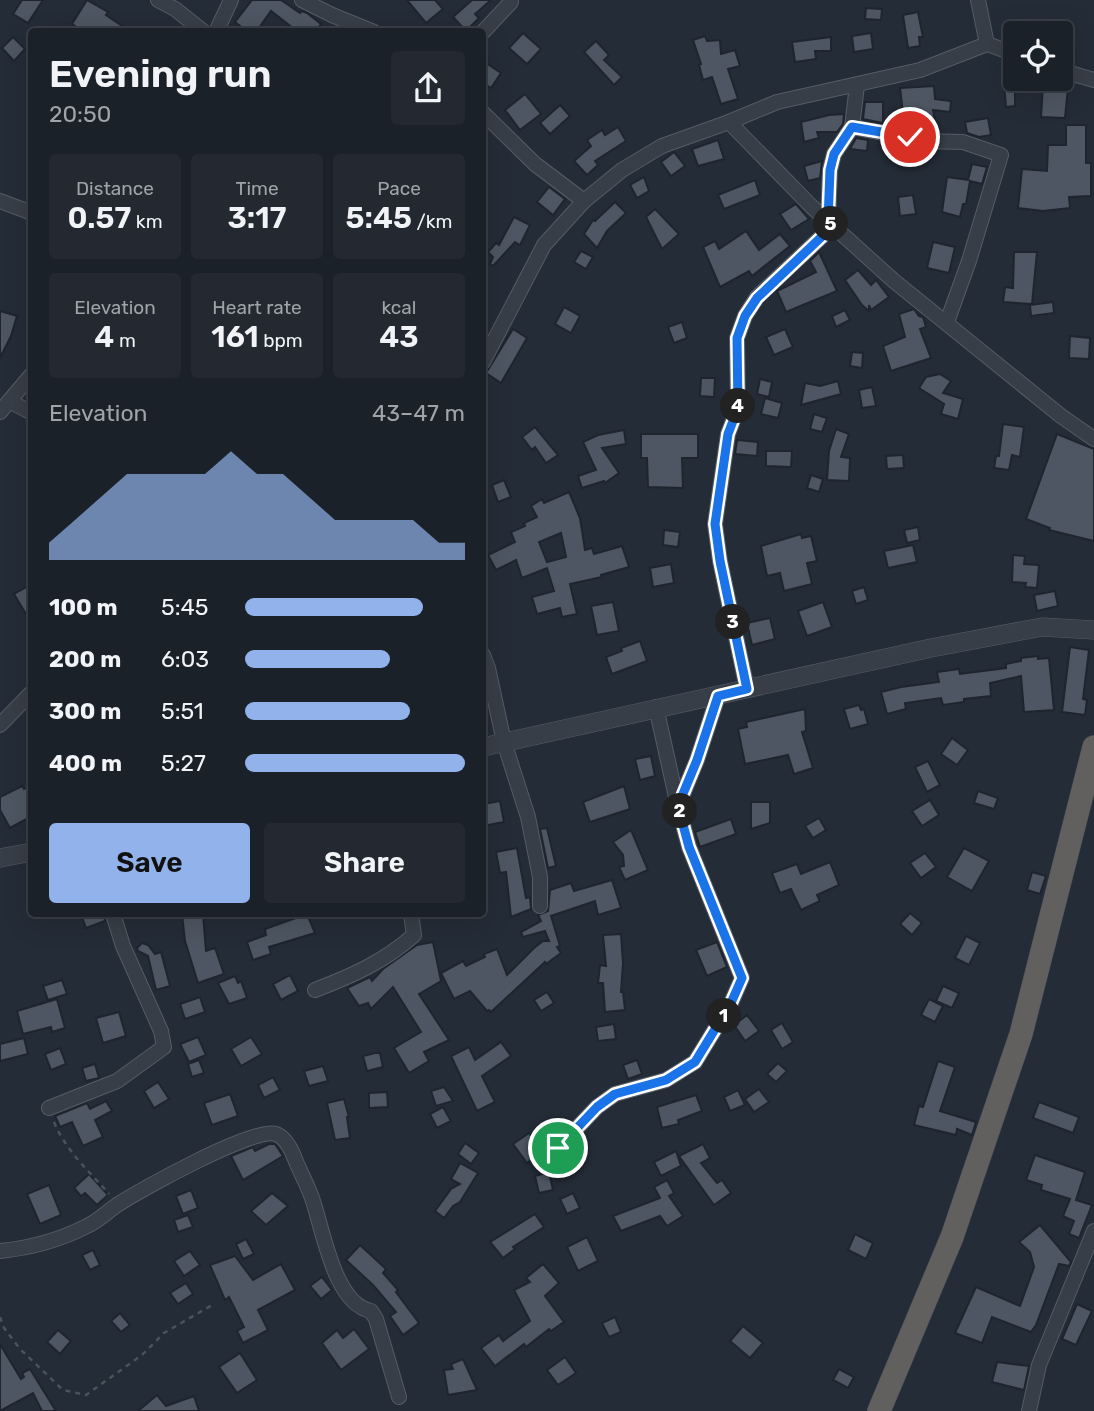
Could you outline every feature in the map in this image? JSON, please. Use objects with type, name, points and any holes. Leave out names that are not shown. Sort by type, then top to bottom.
[{"type":"highway","points":[[879,1411],[952,1237],[1021,1034],[1094,747]]},
{"type":"street","points":[[158,0],[175,9],[199,28]]},
{"type":"street","points":[[218,28],[231,0]]},
{"type":"street","points":[[302,0],[364,28]]},
{"type":"street","points":[[978,0],[987,44]]},
{"type":"street","points":[[486,29],[511,2]]},
{"type":"street","points":[[486,356],[544,245],[584,201],[622,170],[662,146],[777,102],[920,71],[987,44],[1003,50]]},
{"type":"street","points":[[1073,74],[1094,80]]},
{"type":"street","points":[[747,689],[720,561],[715,524],[728,434],[738,408],[737,338],[745,316],[757,298],[830,223],[830,170],[834,154],[852,127],[857,85]]},
{"type":"street","points":[[486,122],[584,201]]},
{"type":"street","points":[[729,122],[830,223],[894,281],[1061,416],[1094,439]]},
{"type":"street","points":[[852,127],[924,141],[963,142],[1001,155],[969,261],[947,322]]},
{"type":"street","points":[[0,201],[28,212]]},
{"type":"street","points":[[28,379],[5,406],[28,411]]},
{"type":"street","points":[[486,746],[931,648],[1042,627],[1094,630]]},
{"type":"street","points":[[486,663],[504,742],[528,817],[540,877],[540,905]]},
{"type":"street","points":[[0,725],[28,696]]},
{"type":"street","points":[[678,806],[697,760],[718,696]]},
{"type":"street","points":[[558,1148],[597,1107],[615,1094],[666,1080],[695,1062],[731,1003],[742,978],[689,847],[656,708]]},
{"type":"street","points":[[0,858],[28,853]]},
{"type":"street","points":[[49,1108],[117,1082],[164,1047],[161,1031],[123,946],[114,917]]},
{"type":"street","points":[[315,990],[360,972],[405,943],[414,935],[411,917]]},
{"type":"street","points":[[0,1251],[23,1249],[89,1226],[119,1204],[238,1141],[264,1133],[278,1135],[290,1147],[312,1198],[326,1248],[341,1284],[354,1303],[364,1310],[372,1311],[376,1319],[399,1397]]},
{"type":"street","points":[[1029,1411],[1039,1365],[1094,1231]]},
{"type":"path","points":[[49,1108],[60,1135],[74,1156],[119,1204]]},
{"type":"path","points":[[0,1317],[4,1328],[20,1349],[63,1390],[86,1395],[142,1355],[164,1333],[214,1304]]},
{"type":"building","points":[[22,0],[43,0],[28,23],[13,14]]},
{"type":"building","points":[[87,0],[108,12],[106,15],[125,28],[78,28],[72,24]]},
{"type":"building","points":[[252,0],[281,0],[300,13],[307,13],[321,24],[318,28],[293,28],[271,11],[259,28],[239,28],[240,26],[235,22]]},
{"type":"building","points":[[407,0],[435,0],[443,9],[426,23]]},
{"type":"building","points":[[472,0],[491,0],[475,14],[479,18],[469,28],[463,28],[453,17]]},
{"type":"building","points":[[866,8],[882,9],[881,20],[865,19]]},
{"type":"building","points":[[918,12],[923,37],[919,37],[920,46],[908,48],[903,15]]},
{"type":"building","points":[[523,33],[541,49],[527,64],[509,48]]},
{"type":"building","points":[[871,33],[873,49],[854,52],[852,36]]},
{"type":"building","points":[[705,36],[707,41],[720,40],[721,54],[735,50],[740,66],[728,69],[738,99],[721,104],[712,77],[703,80],[693,40]]},
{"type":"building","points":[[13,37],[25,49],[14,61],[2,48]]},
{"type":"building","points":[[831,37],[831,51],[815,51],[816,59],[795,62],[792,42]]},
{"type":"building","points":[[596,41],[609,55],[604,60],[622,77],[614,85],[584,52]]},
{"type":"building","points":[[486,63],[501,73],[491,88],[486,85]]},
{"type":"building","points":[[934,86],[935,99],[951,101],[950,112],[933,110],[937,132],[923,131],[922,118],[904,120],[900,88]]},
{"type":"building","points":[[1005,91],[1015,91],[1015,106],[1006,107]]},
{"type":"building","points":[[1043,91],[1068,91],[1065,118],[1041,117]]},
{"type":"building","points":[[525,94],[541,114],[520,130],[505,110]]},
{"type":"building","points":[[865,102],[883,102],[883,123],[863,119]]},
{"type":"building","points":[[560,105],[570,116],[550,134],[540,123]]},
{"type":"building","points":[[844,114],[843,124],[837,132],[817,132],[819,138],[804,142],[801,122]]},
{"type":"building","points":[[988,118],[991,135],[979,137],[967,133],[965,122]]},
{"type":"building","points":[[1066,125],[1086,125],[1086,163],[1091,163],[1091,196],[1069,197],[1070,208],[1043,211],[1018,208],[1022,169],[1047,171],[1048,145],[1066,145]]},
{"type":"building","points":[[618,127],[626,141],[595,161],[598,165],[587,175],[574,161],[591,146],[587,140],[602,130],[605,135]]},
{"type":"building","points":[[856,138],[868,140],[867,151],[850,149]]},
{"type":"building","points":[[718,140],[724,159],[698,166],[692,149]]},
{"type":"building","points":[[674,152],[685,166],[671,176],[661,162]]},
{"type":"building","points":[[822,161],[820,178],[808,181],[804,166]]},
{"type":"building","points":[[972,164],[987,167],[982,184],[970,181],[966,204],[963,204],[960,217],[942,212],[947,177],[968,180]]},
{"type":"building","points":[[644,177],[649,191],[637,198],[630,185]]},
{"type":"building","points":[[755,180],[760,195],[724,209],[718,195]]},
{"type":"building","points":[[549,187],[565,199],[553,215],[537,202]]},
{"type":"building","points":[[913,195],[916,214],[900,216],[898,197]]},
{"type":"building","points":[[615,202],[626,213],[607,231],[597,248],[584,234],[593,220]]},
{"type":"building","points":[[796,204],[809,219],[791,230],[780,214]]},
{"type":"building","points":[[655,209],[679,234],[662,249],[646,217]]},
{"type":"building","points":[[514,217],[530,225],[520,245],[515,242],[493,266],[490,264],[493,257],[488,252],[496,243],[499,245]]},
{"type":"building","points":[[746,231],[759,250],[780,234],[790,246],[752,276],[749,271],[720,287],[703,247],[715,241],[719,249]]},
{"type":"building","points":[[933,242],[955,247],[949,273],[927,268]]},
{"type":"building","points":[[581,251],[593,257],[586,269],[574,262]]},
{"type":"building","points":[[819,252],[837,291],[786,312],[777,291],[816,272],[810,261]]},
{"type":"building","points":[[1014,252],[1037,252],[1032,304],[1003,302],[1005,287],[1013,288]]},
{"type":"building","points":[[858,270],[871,285],[876,280],[889,297],[871,310],[869,305],[869,311],[845,280]]},
{"type":"building","points":[[1053,302],[1054,313],[1031,316],[1030,305]]},
{"type":"building","points":[[564,307],[580,316],[571,333],[555,324]]},
{"type":"building","points":[[914,309],[923,317],[926,327],[920,329],[931,358],[891,371],[883,346],[905,337],[899,314]]},
{"type":"building","points":[[845,310],[850,320],[836,327],[832,316]]},
{"type":"building","points":[[0,311],[17,316],[0,358]]},
{"type":"building","points":[[682,322],[687,338],[674,343],[668,327]]},
{"type":"building","points":[[513,329],[527,338],[501,383],[486,373]]},
{"type":"building","points":[[785,329],[793,347],[774,355],[766,337]]},
{"type":"building","points":[[1070,336],[1090,338],[1089,359],[1069,358]]},
{"type":"building","points":[[852,352],[863,353],[862,368],[850,366]]},
{"type":"building","points":[[940,374],[951,381],[943,393],[963,399],[958,419],[941,414],[944,404],[919,388],[926,377]]},
{"type":"building","points":[[701,378],[715,378],[714,397],[700,396]]},
{"type":"building","points":[[760,379],[772,382],[769,397],[757,394]]},
{"type":"building","points":[[838,381],[841,394],[801,405],[805,383],[820,386]]},
{"type":"building","points":[[872,387],[876,406],[862,408],[859,390]]},
{"type":"building","points":[[765,398],[782,403],[778,418],[761,414]]},
{"type":"building","points":[[814,414],[827,418],[822,432],[810,429]]},
{"type":"building","points":[[1003,424],[1024,427],[1020,457],[1012,455],[1009,470],[994,468],[996,456],[999,456]]},
{"type":"building","points":[[535,427],[558,455],[546,463],[535,447],[532,450],[522,437]]},
{"type":"building","points":[[836,429],[849,434],[841,457],[850,458],[849,481],[827,480],[829,451]]},
{"type":"building","points":[[624,430],[626,444],[602,448],[619,473],[605,483],[604,481],[582,488],[578,476],[596,470],[583,442],[598,435]]},
{"type":"building","points":[[641,434],[698,434],[698,458],[682,458],[683,488],[648,487],[647,458],[641,458]]},
{"type":"building","points":[[1057,434],[1094,449],[1094,541],[1049,530],[1050,528],[1026,519]]},
{"type":"building","points":[[737,440],[758,442],[757,456],[735,454]]},
{"type":"building","points":[[766,451],[792,451],[791,467],[766,466]]},
{"type":"building","points":[[903,455],[904,468],[887,469],[886,456]]},
{"type":"building","points":[[811,475],[823,479],[819,492],[807,488]]},
{"type":"building","points":[[504,480],[511,497],[498,502],[492,485]]},
{"type":"building","points":[[569,492],[580,518],[585,550],[592,548],[594,554],[622,546],[629,567],[601,575],[602,577],[570,584],[577,614],[562,617],[560,608],[537,614],[532,597],[554,591],[547,568],[522,578],[516,560],[496,570],[488,555],[515,542],[511,532],[537,517],[531,506],[542,499],[544,503]],"holes":[[[561,533],[566,557],[547,562],[539,542]]]},
{"type":"building","points":[[918,527],[920,540],[907,543],[904,530]]},
{"type":"building","points":[[664,530],[680,532],[678,547],[663,545]]},
{"type":"building","points":[[801,534],[802,538],[811,536],[817,561],[807,563],[812,584],[784,591],[780,573],[767,576],[761,546]]},
{"type":"building","points":[[913,545],[917,562],[888,568],[884,551]]},
{"type":"building","points":[[1013,555],[1025,556],[1024,564],[1039,565],[1037,588],[1025,587],[1026,583],[1012,582]]},
{"type":"building","points":[[671,564],[674,583],[653,587],[650,568]]},
{"type":"building","points":[[28,586],[28,617],[14,594]]},
{"type":"building","points":[[864,587],[868,600],[856,604],[852,591]]},
{"type":"building","points":[[1055,591],[1058,606],[1037,611],[1034,595]]},
{"type":"building","points":[[613,602],[619,631],[597,635],[591,606]]},
{"type":"building","points":[[823,602],[832,627],[807,636],[798,611]]},
{"type":"building","points":[[770,618],[775,639],[752,645],[747,623]]},
{"type":"building","points":[[640,641],[647,661],[612,674],[606,657]]},
{"type":"building","points":[[1070,647],[1089,650],[1083,699],[1087,700],[1085,715],[1062,712]]},
{"type":"building","points":[[1038,656],[1038,659],[1049,658],[1054,710],[1024,712],[1021,676],[990,683],[991,696],[943,705],[941,698],[905,703],[906,709],[887,714],[881,692],[939,682],[937,672],[959,669],[960,674],[1006,668],[1006,664],[1021,661],[1021,658]]},
{"type":"building","points":[[859,705],[861,710],[864,709],[868,724],[850,729],[844,709]]},
{"type":"building","points":[[805,709],[806,731],[802,732],[813,768],[794,774],[788,755],[745,764],[738,729],[747,727],[746,722]]},
{"type":"building","points":[[952,738],[968,750],[957,765],[941,754]]},
{"type":"building","points":[[651,756],[655,776],[640,780],[635,759]]},
{"type":"building","points":[[928,761],[940,785],[927,792],[915,767]]},
{"type":"building","points":[[22,786],[24,789],[28,787],[28,818],[10,828],[0,810],[0,797]]},
{"type":"building","points":[[624,786],[630,809],[590,822],[583,802]]},
{"type":"building","points":[[978,791],[998,798],[994,809],[974,803]]},
{"type":"building","points":[[930,800],[939,815],[922,826],[912,811]]},
{"type":"building","points":[[500,801],[504,822],[486,825],[486,803]]},
{"type":"building","points":[[751,802],[770,802],[770,823],[751,829]]},
{"type":"building","points":[[819,818],[826,830],[813,838],[805,826]]},
{"type":"building","points":[[731,819],[736,834],[700,847],[695,832]]},
{"type":"building","points":[[547,828],[556,866],[548,868],[540,829]]},
{"type":"building","points":[[631,830],[648,870],[625,880],[619,867],[624,866],[623,855],[613,842]]},
{"type":"building","points":[[517,848],[526,898],[530,897],[531,909],[511,917],[506,872],[500,873],[496,852]]},
{"type":"building","points":[[964,848],[989,861],[972,891],[947,877]]},
{"type":"building","points":[[925,853],[936,867],[921,878],[910,863]]},
{"type":"building","points":[[830,862],[839,885],[817,895],[820,901],[801,910],[791,889],[780,893],[772,873],[797,864],[801,874]]},
{"type":"building","points":[[1032,872],[1046,876],[1040,894],[1027,890]]},
{"type":"building","points":[[612,880],[621,908],[598,915],[595,901],[551,916],[560,946],[557,947],[561,953],[546,964],[545,962],[491,1012],[487,1011],[470,991],[454,999],[441,973],[463,961],[466,966],[497,949],[507,975],[534,948],[543,941],[549,941],[545,931],[523,937],[521,932],[541,921],[538,915],[548,911],[550,890],[571,883],[574,891]]},
{"type":"building","points":[[910,913],[922,923],[912,935],[900,924]]},
{"type":"building","points":[[82,917],[104,917],[105,921],[86,928]]},
{"type":"building","points":[[182,917],[203,917],[206,951],[215,948],[224,974],[198,983],[185,941]]},
{"type":"building","points":[[299,917],[308,917],[315,933],[269,947],[271,954],[253,960],[247,942],[266,935],[265,929]]},
{"type":"building","points":[[621,934],[621,992],[625,1010],[605,1012],[603,983],[598,983],[600,965],[606,966],[603,935]]},
{"type":"building","points":[[966,936],[980,943],[969,965],[955,958]]},
{"type":"building","points":[[433,942],[441,981],[419,994],[449,1040],[424,1052],[429,1061],[409,1073],[394,1048],[421,1032],[393,987],[371,1009],[368,1003],[359,1006],[347,988],[370,977],[372,981],[383,969],[417,945]]},
{"type":"building","points":[[717,942],[727,967],[707,976],[696,950]]},
{"type":"building","points":[[142,943],[148,945],[155,954],[161,952],[170,986],[156,990],[148,956],[137,948]]},
{"type":"building","points":[[290,975],[298,991],[281,1000],[273,984]]},
{"type":"building","points":[[235,976],[238,983],[241,981],[247,998],[229,1004],[218,983]]},
{"type":"building","points":[[62,980],[67,994],[48,1000],[43,986]]},
{"type":"building","points":[[943,986],[959,993],[952,1008],[936,1001]]},
{"type":"building","points":[[547,992],[554,1003],[541,1011],[534,1000]]},
{"type":"building","points":[[200,997],[205,1012],[185,1019],[180,1004]]},
{"type":"building","points":[[57,999],[65,1028],[52,1032],[51,1027],[23,1034],[17,1011]]},
{"type":"building","points":[[929,999],[943,1006],[935,1022],[921,1015]]},
{"type":"building","points":[[119,1012],[126,1036],[103,1043],[96,1018]]},
{"type":"building","points":[[747,1015],[759,1031],[745,1041],[734,1025]]},
{"type":"building","points":[[782,1023],[793,1042],[782,1049],[771,1030]]},
{"type":"building","points":[[614,1024],[616,1039],[598,1041],[596,1027]]},
{"type":"building","points":[[198,1037],[206,1055],[189,1062],[180,1044]]},
{"type":"building","points":[[251,1037],[262,1054],[241,1066],[231,1049]]},
{"type":"building","points":[[24,1038],[28,1054],[0,1061],[0,1044]]},
{"type":"building","points":[[501,1042],[511,1056],[482,1076],[495,1102],[477,1111],[451,1056],[469,1047],[475,1060]]},
{"type":"building","points":[[60,1048],[66,1064],[51,1070],[45,1054]]},
{"type":"building","points":[[380,1053],[383,1067],[367,1071],[363,1056]]},
{"type":"building","points":[[199,1060],[204,1073],[192,1077],[188,1064]]},
{"type":"building","points":[[637,1060],[642,1074],[628,1079],[623,1065]]},
{"type":"building","points":[[938,1061],[955,1067],[940,1111],[976,1122],[972,1135],[957,1129],[956,1135],[914,1125],[919,1106],[923,1107]]},
{"type":"building","points":[[778,1063],[787,1071],[776,1082],[767,1074]]},
{"type":"building","points":[[95,1064],[99,1078],[86,1081],[82,1068]]},
{"type":"building","points":[[323,1066],[328,1081],[309,1086],[304,1071]]},
{"type":"building","points":[[273,1077],[280,1090],[264,1098],[258,1085]]},
{"type":"building","points":[[158,1082],[169,1099],[154,1108],[144,1091]]},
{"type":"building","points":[[444,1087],[453,1101],[436,1106],[431,1091]]},
{"type":"building","points":[[759,1089],[769,1102],[754,1112],[745,1099]]},
{"type":"building","points":[[738,1090],[745,1105],[730,1111],[724,1097]]},
{"type":"building","points":[[387,1092],[388,1107],[369,1108],[369,1093]]},
{"type":"building","points":[[230,1094],[238,1116],[212,1125],[204,1103]]},
{"type":"building","points":[[696,1095],[702,1111],[678,1120],[679,1124],[662,1128],[657,1107]]},
{"type":"building","points":[[344,1099],[349,1117],[350,1138],[335,1140],[327,1103]]},
{"type":"building","points":[[106,1101],[112,1111],[95,1120],[103,1137],[83,1146],[72,1122],[60,1127],[55,1116],[87,1103],[90,1109]]},
{"type":"building","points":[[1039,1102],[1079,1117],[1073,1133],[1033,1118]]},
{"type":"building","points":[[443,1107],[451,1121],[437,1128],[430,1114]]},
{"type":"building","points":[[529,1133],[542,1151],[527,1163],[513,1144]]},
{"type":"building","points":[[465,1143],[479,1153],[471,1164],[458,1154]]},
{"type":"building","points":[[275,1144],[283,1156],[243,1180],[231,1156],[253,1147],[255,1151]]},
{"type":"building","points":[[703,1144],[710,1158],[701,1163],[717,1183],[722,1180],[731,1193],[714,1205],[679,1156]]},
{"type":"building","points":[[676,1151],[681,1166],[661,1176],[654,1162]]},
{"type":"building","points":[[1035,1155],[1085,1172],[1076,1200],[1092,1205],[1079,1238],[1069,1234],[1074,1221],[1063,1216],[1070,1199],[1041,1190],[1042,1185],[1026,1180]]},
{"type":"building","points":[[460,1163],[478,1173],[460,1202],[453,1206],[444,1218],[435,1211],[451,1189],[460,1184],[451,1179]]},
{"type":"building","points":[[549,1172],[553,1190],[539,1193],[535,1176]]},
{"type":"building","points":[[89,1174],[108,1195],[97,1205],[85,1193],[81,1196],[74,1188]]},
{"type":"building","points":[[667,1180],[674,1193],[669,1196],[683,1216],[667,1226],[660,1216],[621,1231],[613,1216],[660,1198],[654,1187]]},
{"type":"building","points":[[49,1185],[61,1215],[40,1224],[27,1194]]},
{"type":"building","points":[[191,1190],[198,1208],[183,1214],[176,1196]]},
{"type":"building","points":[[272,1193],[288,1206],[266,1225],[251,1211]]},
{"type":"building","points":[[573,1193],[580,1208],[567,1214],[560,1199]]},
{"type":"building","points":[[535,1214],[544,1227],[513,1247],[515,1249],[503,1258],[490,1242]]},
{"type":"building","points":[[188,1215],[193,1227],[178,1232],[174,1220]]},
{"type":"building","points":[[1040,1225],[1071,1262],[1069,1266],[1059,1264],[1031,1332],[992,1317],[982,1343],[955,1333],[976,1287],[1020,1306],[1034,1267],[1030,1252],[1019,1242]]},
{"type":"building","points":[[855,1234],[873,1243],[866,1259],[848,1250]]},
{"type":"building","points":[[587,1237],[598,1261],[578,1271],[567,1247]]},
{"type":"building","points":[[246,1239],[254,1254],[243,1259],[236,1244]]},
{"type":"building","points":[[360,1245],[386,1269],[383,1273],[398,1290],[396,1292],[419,1323],[403,1335],[390,1316],[396,1312],[373,1285],[346,1260]]},
{"type":"building","points":[[93,1250],[100,1265],[90,1270],[82,1255]]},
{"type":"building","points":[[190,1251],[200,1265],[184,1276],[174,1261]]},
{"type":"building","points":[[235,1256],[253,1280],[281,1264],[295,1290],[258,1310],[268,1330],[243,1343],[237,1331],[244,1327],[229,1297],[225,1300],[210,1265]]},
{"type":"building","points":[[543,1264],[559,1283],[545,1296],[564,1322],[551,1331],[549,1329],[526,1347],[524,1344],[495,1366],[481,1348],[499,1335],[503,1341],[530,1321],[514,1290],[530,1282],[526,1278]]},
{"type":"building","points":[[322,1277],[332,1290],[321,1299],[310,1286]]},
{"type":"building","points":[[186,1283],[193,1294],[178,1304],[170,1293]]},
{"type":"building","points":[[1077,1304],[1092,1311],[1076,1345],[1062,1339]]},
{"type":"building","points":[[120,1313],[130,1325],[121,1332],[111,1321]]},
{"type":"building","points":[[615,1317],[621,1332],[609,1337],[602,1323]]},
{"type":"building","points":[[743,1326],[763,1343],[750,1358],[730,1341]]},
{"type":"building","points":[[354,1329],[369,1349],[341,1370],[322,1343],[337,1330],[343,1338]]},
{"type":"building","points":[[58,1330],[71,1341],[60,1354],[47,1342]]},
{"type":"building","points":[[0,1344],[21,1379],[24,1377],[22,1373],[30,1369],[56,1411],[42,1411],[33,1393],[0,1411]]},
{"type":"building","points":[[240,1353],[257,1380],[237,1393],[219,1367]]},
{"type":"building","points":[[565,1357],[576,1373],[558,1385],[547,1370]]},
{"type":"building","points":[[463,1359],[477,1390],[448,1395],[444,1370],[453,1369],[451,1364]]},
{"type":"building","points":[[997,1362],[1029,1366],[1024,1390],[992,1382]]},
{"type":"building","points":[[839,1369],[854,1377],[848,1388],[833,1380]]},
{"type":"building","points":[[157,1395],[166,1406],[194,1396],[199,1411],[138,1411]]},
{"type":"route","points":[[558,1148],[597,1107],[615,1094],[666,1080],[695,1062],[731,1003],[742,978],[689,847],[678,806],[697,760],[718,696],[747,689],[720,561],[715,524],[728,434],[738,408],[737,338],[745,316],[757,298],[833,226],[828,221],[830,170],[834,154],[852,127],[910,137]]}]
